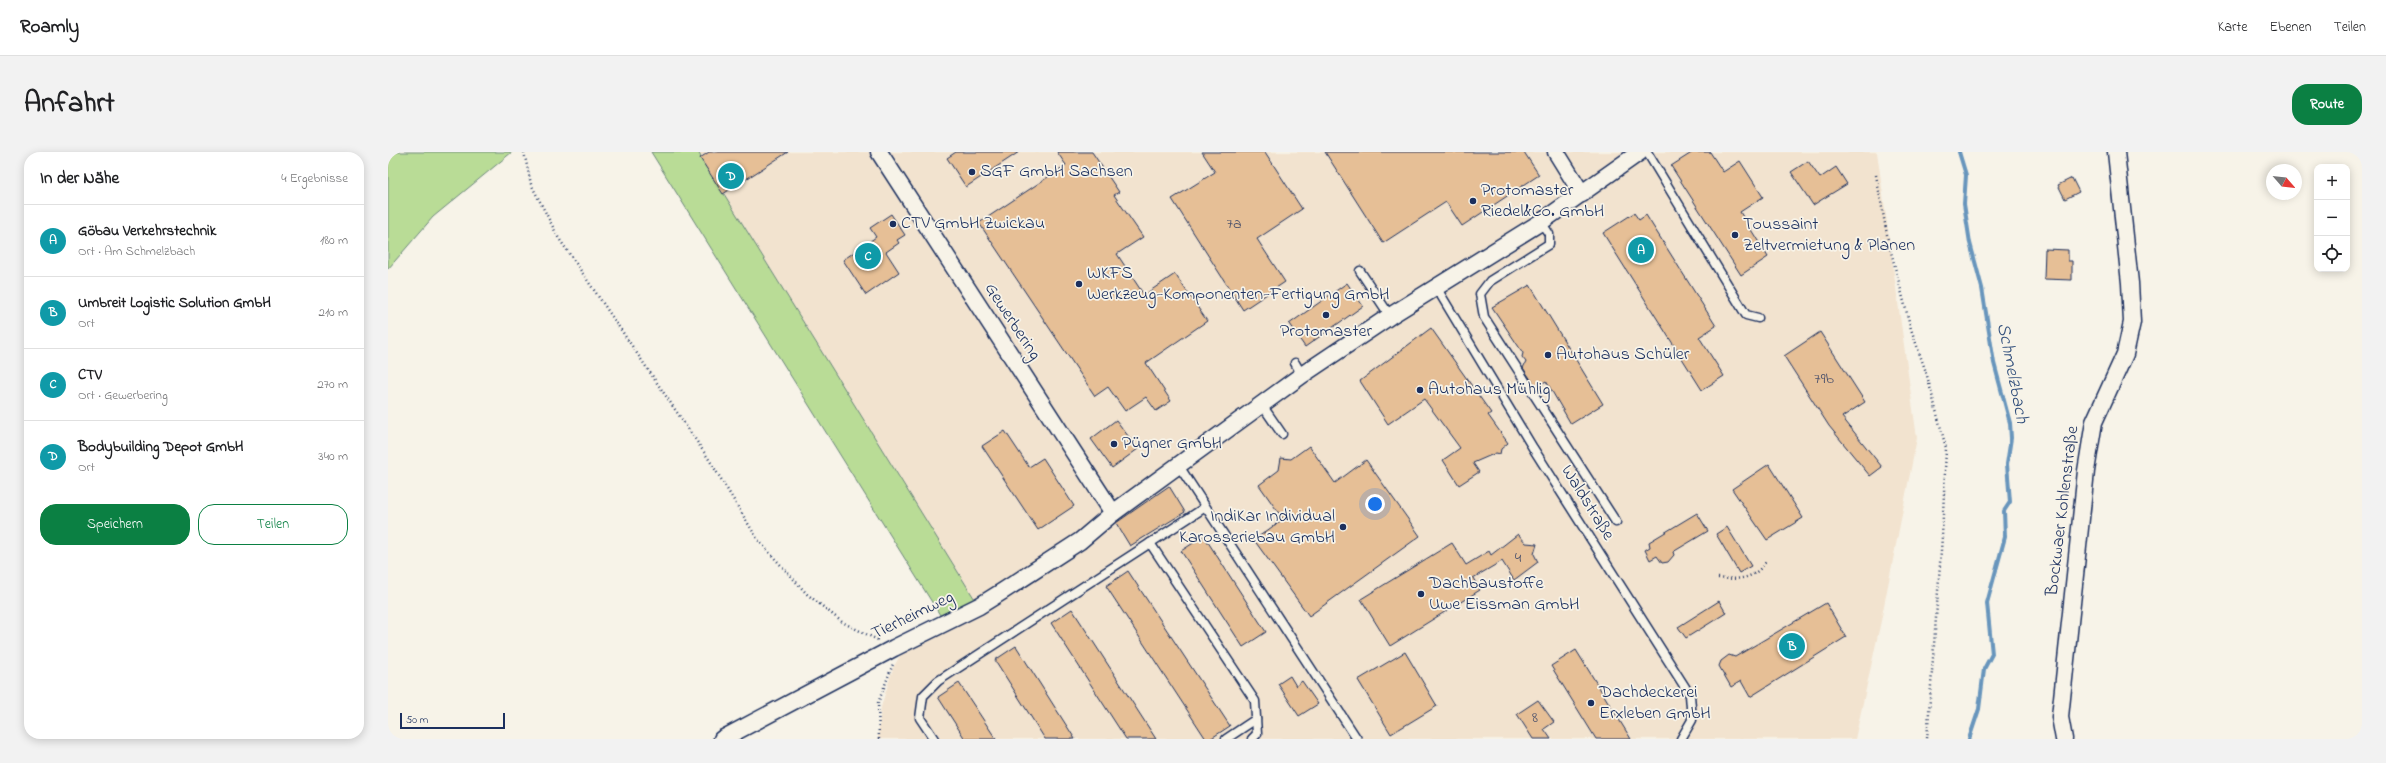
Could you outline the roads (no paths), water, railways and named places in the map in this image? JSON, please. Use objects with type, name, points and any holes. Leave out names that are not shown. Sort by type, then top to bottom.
[{"type":"street","name":"Gewerbering","points":[[879,152],[1112,513]]},
{"type":"street","points":[[1556,152],[1582,194]]},
{"type":"street","name":"Tierheimweg","points":[[722,739],[894,648],[979,606],[1080,540],[1112,513],[1262,405],[1299,369],[1390,316],[1541,222],[1640,152]]},
{"type":"street","name":"Bockwaer Kohlenstraße","points":[[2064,739],[2060,717],[2087,464],[2094,422],[2125,354],[2132,322],[2130,283],[2116,152]]},
{"type":"lane","points":[[1647,152],[1746,315],[1758,318]]},
{"type":"lane","points":[[1541,222],[1550,234],[1549,244],[1490,281],[1480,294],[1484,317],[1616,522]]},
{"type":"lane","points":[[1360,271],[1390,316]]},
{"type":"lane","name":"Waldstraße","points":[[1436,287],[1533,448],[1690,695],[1692,720],[1681,739]]},
{"type":"lane","points":[[1262,405],[1282,434]]},
{"type":"lane","points":[[1179,466],[1204,508],[1357,739]]},
{"type":"lane","points":[[934,739],[920,718],[923,696],[938,681],[1204,508]]},
{"type":"lane","points":[[1150,543],[1255,701],[1257,734],[1252,739]]},
{"type":"lane","points":[[1226,739],[1256,719]]},
{"type":"waterway","name":"Schmelzbach","points":[[1959,152],[1966,175],[1964,204],[1970,243],[1982,288],[1994,363],[2010,423],[2011,438],[2007,464],[2010,502],[2004,511],[2005,537],[1987,603],[1992,654],[1984,669],[1979,709],[1969,739]]},
{"type":"place","name":"SGF GmbH Sachsen","points":[[972,172]]},
{"type":"place","name":"Bodybuilding Depot GmbH","points":[[731,176]]},
{"type":"place","name":"Protomaster Riedel&Co. GmbH","points":[[1473,201]]},
{"type":"place","name":"CTV GmbH Zwickau","points":[[893,224]]},
{"type":"place","name":"Toussaint Zeltvermietung & Planen","points":[[1735,235]]},
{"type":"place","name":"Göbau Verkehrstechnik","points":[[1641,250]]},
{"type":"place","name":"CTV","points":[[868,256]]},
{"type":"place","name":"WKFS Werkzeug-Komponenten-Fertigung GmbH","points":[[1079,284]]},
{"type":"place","name":"Protomaster","points":[[1326,315]]},
{"type":"place","name":"Autohaus Schüler","points":[[1548,355]]},
{"type":"place","name":"Autohaus Mühlig","points":[[1420,390]]},
{"type":"place","name":"Pügner GmbH","points":[[1114,444]]},
{"type":"place","name":"IndiKar Individual Karosseriebau GmbH","points":[[1343,527]]},
{"type":"place","name":"Dachbaustoffe Uwe Eissman GmbH","points":[[1421,594]]},
{"type":"place","name":"Umbreit Logistic Solution GmbH","points":[[1792,646]]},
{"type":"place","name":"Dachdeckerei Erxleben GmbH","points":[[1591,703]]}]
